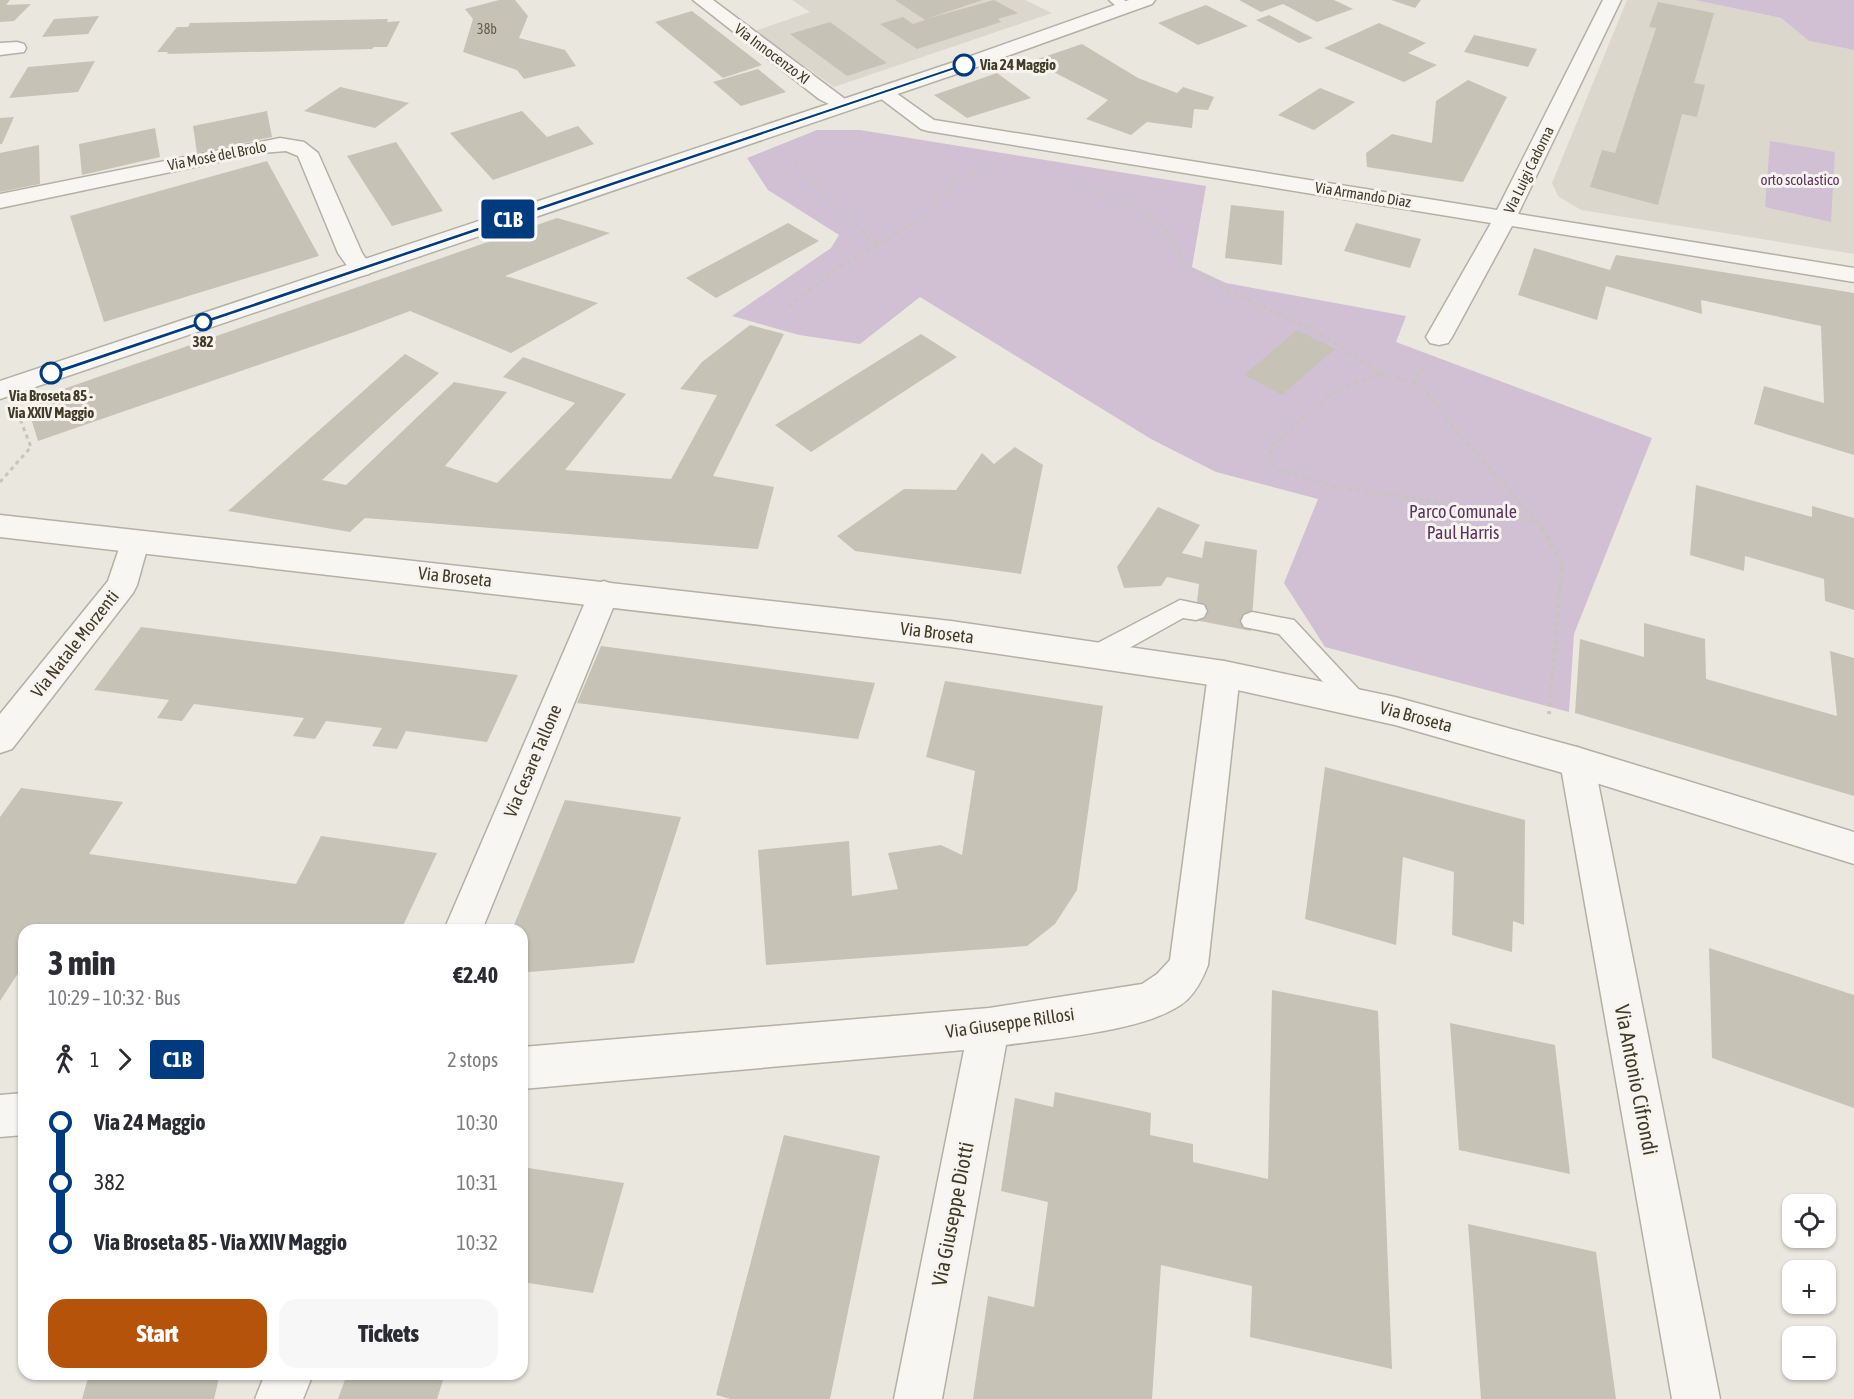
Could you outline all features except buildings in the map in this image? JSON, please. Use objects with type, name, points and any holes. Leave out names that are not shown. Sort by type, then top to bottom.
[{"type":"street","name":"Via Innocenzo XI","points":[[702,0],[826,95],[843,105]]},
{"type":"street","name":"Via Luigi Cadorna","points":[[1439,337],[1506,218],[1612,0]]},
{"type":"street","points":[[0,390],[882,92],[1129,2]]},
{"type":"street","name":"Via Armando Diaz","points":[[882,92],[928,125],[1854,275]]},
{"type":"street","name":"Via Mosè del Brolo","points":[[0,201],[261,147],[292,144],[299,146],[307,153],[350,253],[361,269]]},
{"type":"street","name":"Via Broseta","points":[[0,526],[951,634],[1224,674],[1354,700],[1577,762],[1854,848]]},
{"type":"street","name":"Via Natale Morzenti","points":[[0,739],[122,585],[134,542]]},
{"type":"street","name":"Via Cesare Tallone","points":[[466,924],[604,593]]},
{"type":"street","name":"Via Giuseppe Rillosi","points":[[528,1067],[989,1028],[1144,1003],[1167,993],[1181,981],[1189,965],[1224,674]]},
{"type":"street","name":"Via Antonio Cifrondi","points":[[1577,762],[1696,1399]]},
{"type":"street","name":"Via Giuseppe Diotti","points":[[918,1399],[989,1028]]},
{"type":"street","points":[[0,1116],[18,1114]]},
{"type":"street","points":[[279,1399],[287,1380]]},
{"type":"lane","points":[[1096,655],[1180,609],[1196,611]]},
{"type":"lane","points":[[1252,621],[1286,626],[1354,700]]},
{"type":"path","points":[[1813,0],[1831,0]]},
{"type":"path","points":[[773,129],[797,154],[795,166],[871,241],[880,243]]},
{"type":"path","points":[[789,306],[839,267],[931,211],[950,188],[967,175],[1000,171]]},
{"type":"path","points":[[1072,183],[1131,205],[1154,219],[1180,250],[1183,265],[1228,291],[1316,332],[1380,373],[1414,382],[1430,396],[1456,431],[1539,524],[1562,563],[1549,722]]},
{"type":"path","points":[[1414,382],[1439,337]]},
{"type":"path","points":[[1380,373],[1332,393],[1273,445],[1269,458],[1276,469],[1341,488],[1423,499],[1539,524]]},
{"type":"path","points":[[9,487],[0,482],[31,447],[20,417]]},
{"type":"shaded area","points":[[792,0],[1025,0],[1052,13],[834,87],[755,31],[810,12]]},
{"type":"shaded area","points":[[1627,0],[1694,0],[1781,18],[1809,41],[1854,50],[1854,254],[1581,210],[1558,196],[1552,183]]},
{"type":"green space","points":[[1694,0],[1854,0],[1854,50],[1809,41],[1781,18]]},
{"type":"green space","name":"Parco Comunale Paul Harris","points":[[817,130],[860,130],[1206,186],[1192,267],[1226,283],[1406,316],[1396,342],[1652,438],[1574,634],[1569,712],[1325,647],[1284,583],[1318,499],[1216,472],[1151,439],[920,297],[860,344],[799,335],[732,316],[831,248],[839,235],[768,190],[747,158]]},
{"type":"green space","name":"orto scolastico","points":[[1770,141],[1835,152],[1831,222],[1765,207]]},
{"type":"bus line","name":"C1B","points":[[51,373],[964,65]]},
{"type":"place","name":"Via 24 Maggio","points":[[964,65]]},
{"type":"place","name":"382","points":[[203,322]]},
{"type":"place","name":"Via Broseta 85 - Via XXIV Maggio","points":[[51,373]]}]
